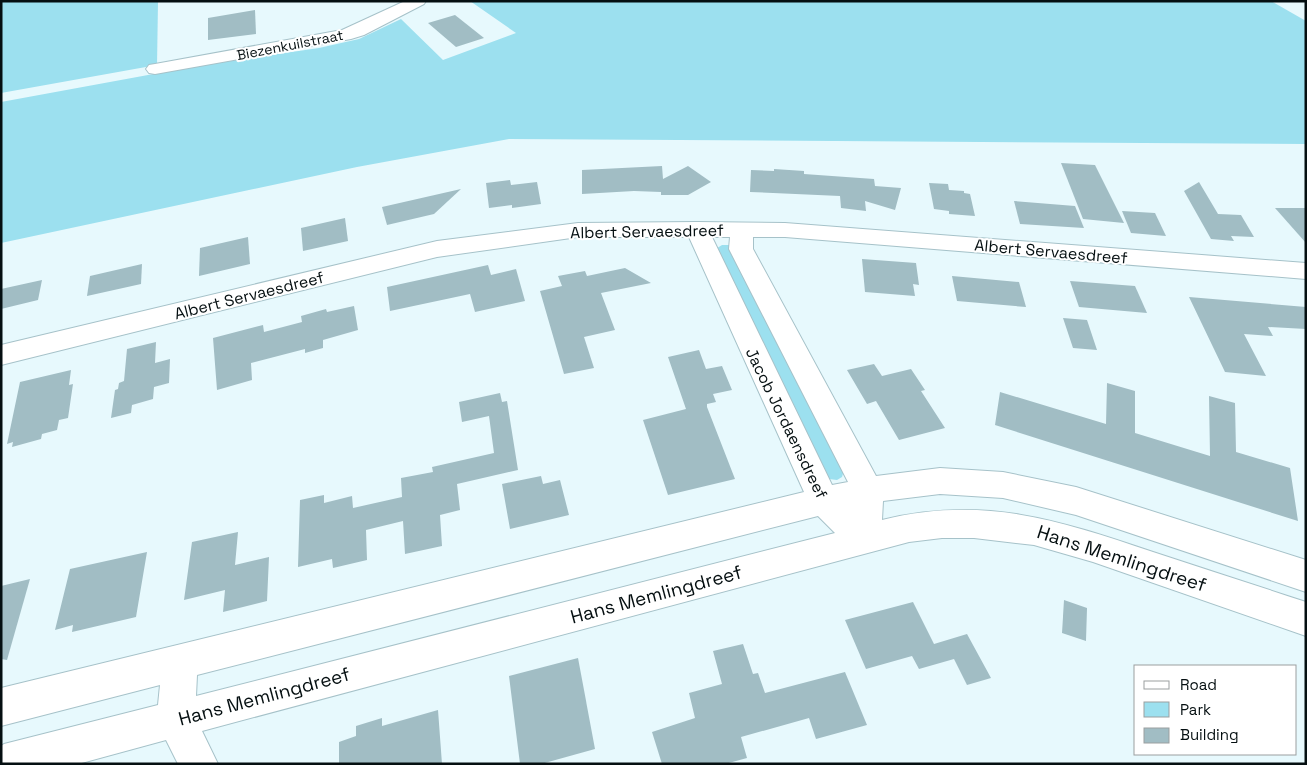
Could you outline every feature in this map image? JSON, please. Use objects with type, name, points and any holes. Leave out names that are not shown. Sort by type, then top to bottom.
[{"type":"street","name":"Biezenkuilstraat","points":[[155,69],[345,35],[358,31],[418,1]]},
{"type":"street","name":"Jacob Jordaensdreef","points":[[697,229],[824,502],[865,540]]},
{"type":"street","name":"Albert Servaesdreef","points":[[1,355],[437,249],[578,230],[784,230],[1306,271]]},
{"type":"street","points":[[742,231],[741,249],[868,490],[865,540]]},
{"type":"street","points":[[1,707],[868,490],[940,481],[1003,485],[1076,501],[1306,576]]},
{"type":"street","name":"Hans Memlingdreef","points":[[4,764],[909,528],[938,523],[984,523],[1032,529],[1081,543],[1306,620]]},
{"type":"street","points":[[180,662],[175,719],[199,764]]},
{"type":"green space","points":[[1,1],[158,1],[157,65],[1,93]]},
{"type":"green space","points":[[470,1],[1271,1],[1306,21],[1306,144],[509,139],[357,167],[1,243],[1,102],[197,66],[319,48],[359,39],[401,19],[443,60],[516,33]]},
{"type":"green space","points":[[722,245],[732,245],[844,470],[842,477],[837,480],[829,479],[714,250]]},
{"type":"building","points":[[255,10],[256,34],[208,40],[208,18]]},
{"type":"building","points":[[455,15],[484,38],[456,47],[428,23]]},
{"type":"building","points":[[1061,163],[1095,165],[1124,223],[1083,219]]},
{"type":"building","points":[[662,166],[663,179],[688,166],[711,182],[688,195],[661,195],[661,192],[634,191],[582,194],[582,170]]},
{"type":"building","points":[[774,169],[804,171],[804,174],[874,179],[875,186],[901,188],[895,210],[865,201],[866,211],[841,208],[840,196],[750,192],[751,170],[774,171]]},
{"type":"building","points":[[510,180],[511,185],[537,182],[541,204],[512,208],[512,205],[489,208],[486,183]]},
{"type":"building","points":[[1199,182],[1218,214],[1241,215],[1254,237],[1231,236],[1234,241],[1211,239],[1184,191]]},
{"type":"building","points":[[929,183],[948,184],[949,190],[964,191],[964,193],[970,194],[975,216],[949,214],[949,211],[934,209]]},
{"type":"building","points":[[461,189],[434,214],[387,225],[382,207]]},
{"type":"building","points":[[1014,201],[1075,206],[1084,228],[1020,224]]},
{"type":"building","points":[[1275,208],[1306,208],[1306,243]]},
{"type":"building","points":[[1122,211],[1155,213],[1166,236],[1131,233]]},
{"type":"building","points":[[345,218],[348,241],[303,251],[301,228]]},
{"type":"building","points":[[248,237],[250,264],[199,276],[200,248]]},
{"type":"building","points":[[862,259],[916,263],[919,285],[913,284],[915,296],[865,292]]},
{"type":"building","points":[[142,264],[141,284],[87,296],[90,276]]},
{"type":"building","points":[[488,265],[491,275],[516,269],[525,301],[475,312],[470,294],[390,311],[387,287]]},
{"type":"building","points":[[625,268],[651,283],[601,293],[615,330],[584,337],[594,368],[564,374],[540,291],[562,286],[558,276],[585,271],[587,276]]},
{"type":"building","points":[[952,276],[1019,282],[1026,307],[957,301]]},
{"type":"building","points":[[42,280],[38,300],[1,309],[1,289]]},
{"type":"building","points":[[1070,281],[1135,286],[1147,313],[1079,307]]},
{"type":"building","points":[[1189,297],[1306,307],[1306,329],[1268,327],[1273,336],[1244,334],[1266,376],[1225,372]]},
{"type":"building","points":[[354,306],[358,330],[323,340],[323,348],[305,353],[305,349],[251,363],[252,380],[217,390],[213,338],[263,325],[264,332],[302,322],[301,316],[326,309],[327,312]]},
{"type":"building","points":[[1063,318],[1087,320],[1097,350],[1073,348]]},
{"type":"building","points":[[156,342],[155,363],[170,359],[169,383],[154,387],[153,399],[132,405],[131,413],[111,418],[115,390],[118,389],[119,383],[124,381],[127,349]]},
{"type":"building","points":[[699,350],[706,369],[722,366],[732,390],[713,394],[716,402],[707,404],[707,407],[735,479],[668,495],[643,420],[686,409],[668,357]]},
{"type":"building","points":[[874,364],[882,376],[911,369],[925,390],[921,391],[945,428],[899,440],[876,401],[867,404],[847,370]]},
{"type":"building","points":[[71,370],[69,385],[73,384],[68,418],[59,420],[57,430],[42,434],[41,439],[12,447],[13,442],[7,444],[20,382]]},
{"type":"building","points":[[1107,383],[1135,391],[1135,433],[1210,456],[1209,396],[1235,403],[1236,452],[1290,468],[1298,521],[995,425],[1000,392],[1106,424]]},
{"type":"building","points":[[500,393],[502,402],[507,401],[518,470],[457,484],[460,510],[440,515],[442,546],[405,554],[403,521],[366,530],[367,560],[333,568],[332,559],[298,567],[300,500],[324,495],[324,503],[352,496],[353,508],[402,497],[401,478],[433,472],[432,467],[494,453],[489,416],[462,422],[459,402]]},
{"type":"building","points":[[541,476],[543,484],[560,480],[569,515],[510,529],[502,484]]},
{"type":"building","points":[[238,532],[235,565],[269,557],[267,601],[223,612],[225,590],[184,600],[192,542]]},
{"type":"building","points":[[147,552],[136,617],[72,632],[73,625],[55,630],[70,569]]},
{"type":"building","points":[[30,579],[7,660],[1,659],[1,586]]},
{"type":"building","points":[[1064,600],[1087,608],[1086,641],[1062,633]]},
{"type":"building","points":[[913,602],[934,644],[967,634],[991,678],[967,685],[954,659],[919,669],[912,656],[866,669],[845,620]]},
{"type":"building","points":[[743,644],[753,674],[758,673],[765,693],[845,672],[867,725],[816,739],[809,718],[741,737],[747,758],[725,764],[662,764],[652,732],[695,718],[689,693],[722,684],[713,651]]},
{"type":"building","points":[[578,658],[595,749],[541,764],[520,764],[509,676]]},
{"type":"building","points":[[438,710],[442,764],[339,764],[339,742],[356,736],[356,726],[382,718],[382,726]]}]
